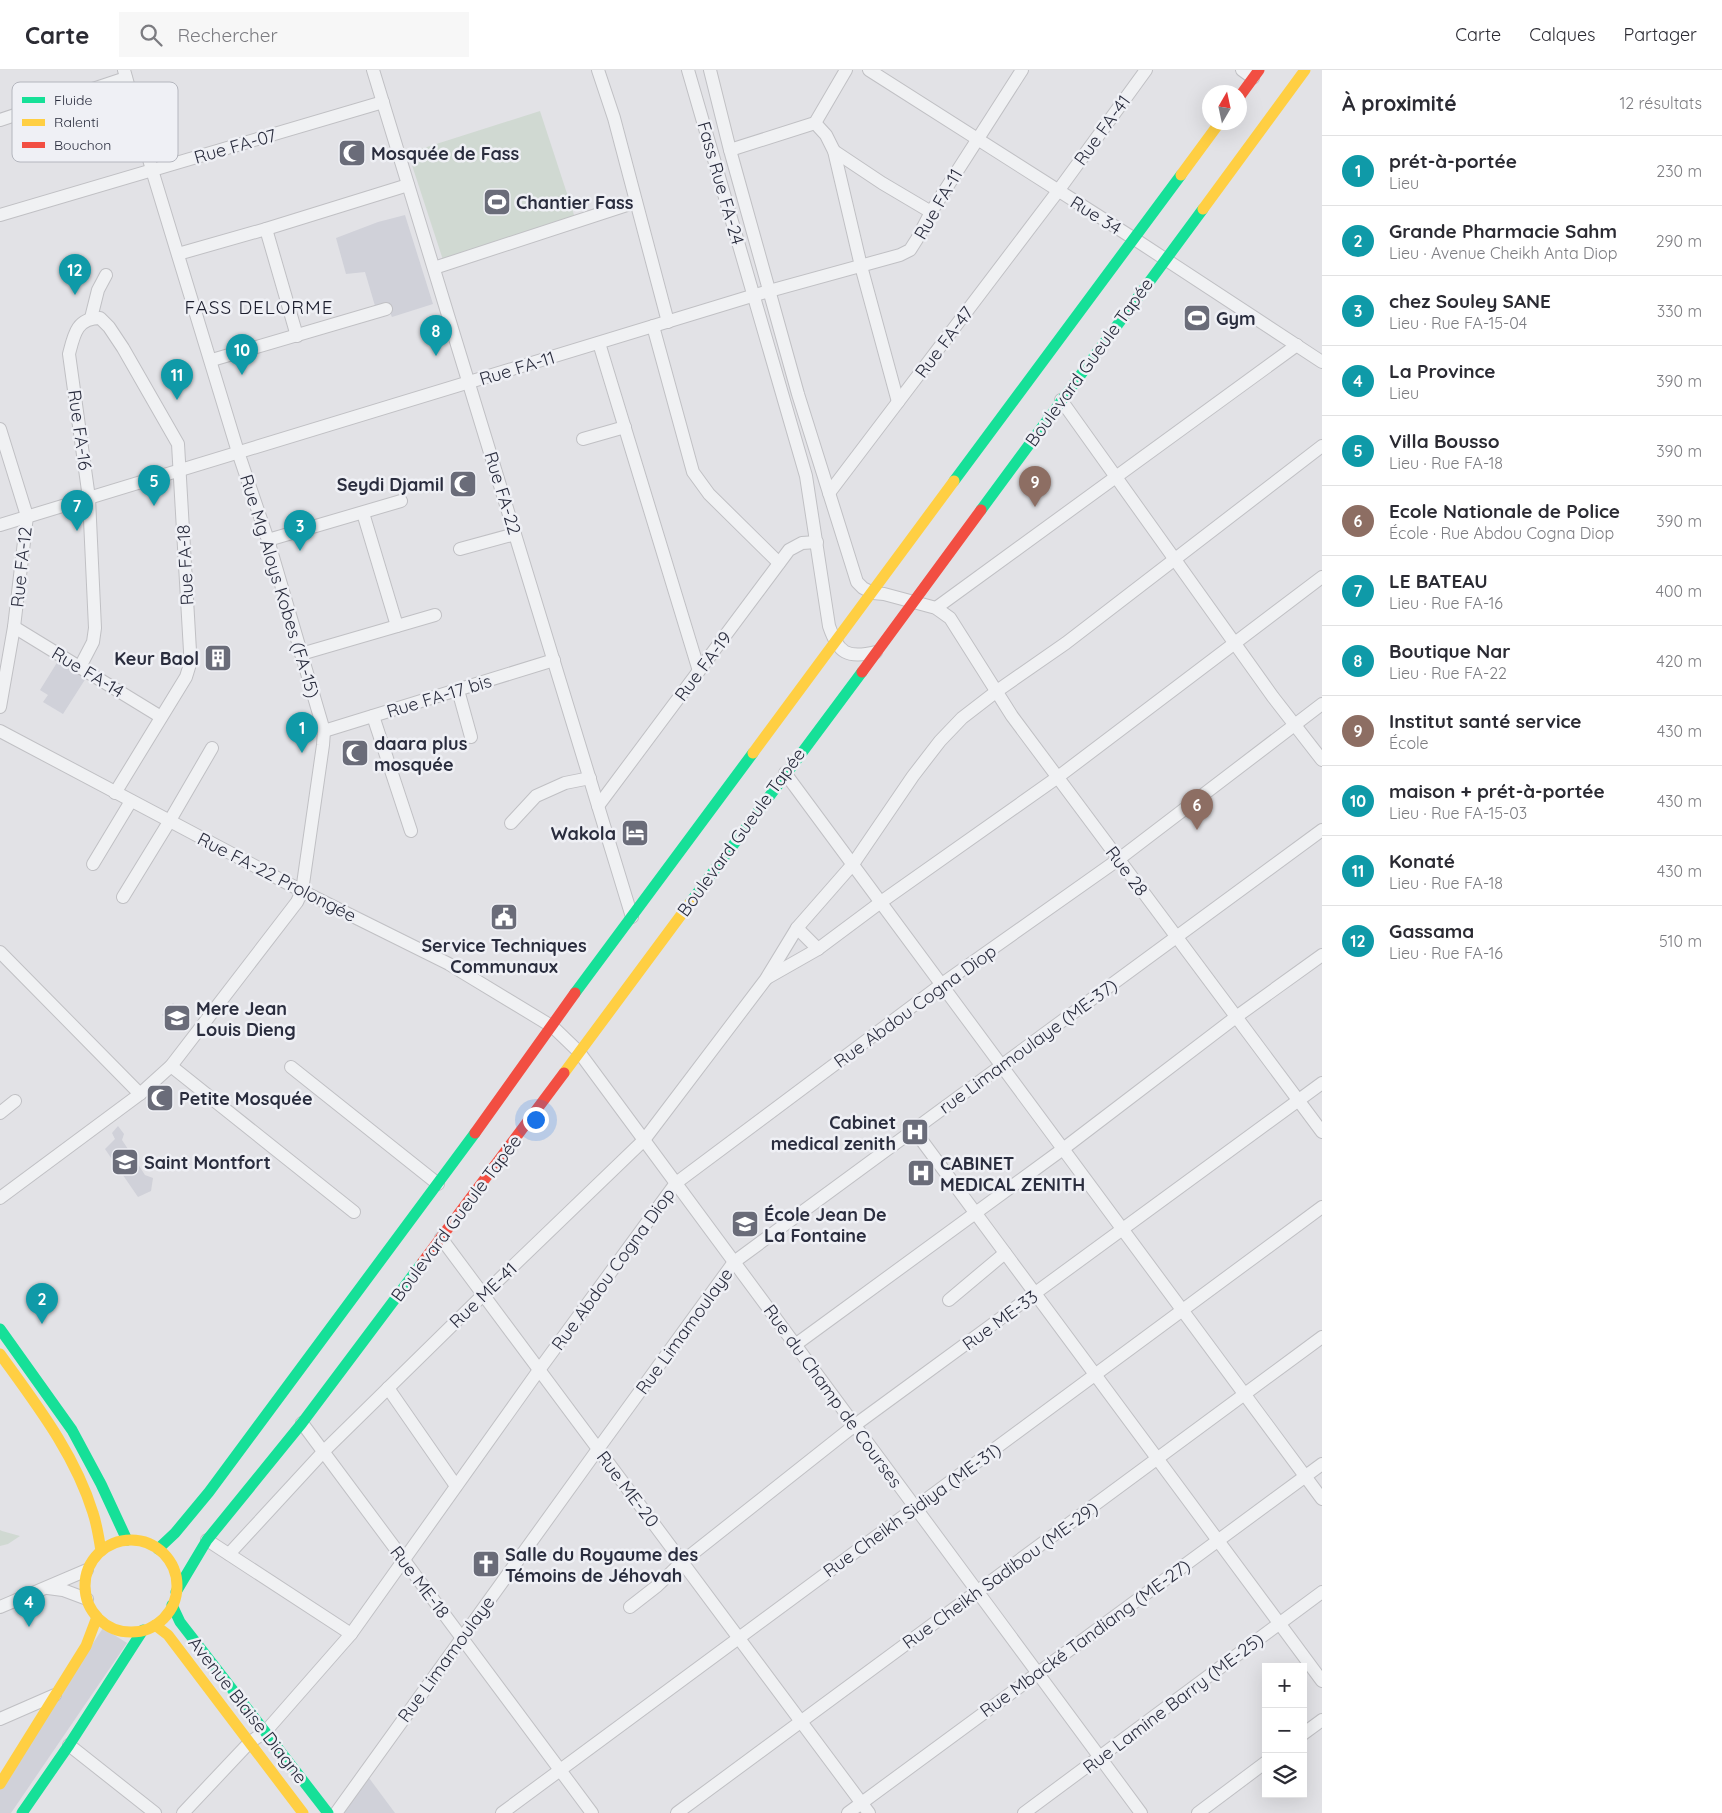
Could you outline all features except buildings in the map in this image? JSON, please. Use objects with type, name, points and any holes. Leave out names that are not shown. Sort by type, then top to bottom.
[{"type":"street","name":"Rue FA-22","points":[[373,70],[632,917]]},
{"type":"street","points":[[598,70],[614,118],[668,322]]},
{"type":"street","name":"Fass Rue FA-24","points":[[688,70],[806,476],[818,542],[826,610],[835,643]]},
{"type":"street","points":[[710,70],[730,150],[798,394],[853,573],[857,582],[863,588],[936,608],[1296,345]]},
{"type":"street","points":[[730,150],[816,123],[846,70]]},
{"type":"street","name":"Rue 34","points":[[869,70],[1133,238],[1322,362]]},
{"type":"street","name":"Rue FA-11","points":[[0,525],[754,295],[900,255],[910,250],[918,239],[931,212],[976,139],[1022,70]]},
{"type":"street","name":"Rue FA-41","points":[[1058,191],[1146,70]]},
{"type":"street","points":[[1242,70],[1256,74],[1247,86]]},
{"type":"street","name":"Boulevard Gueule Tapée","points":[[176,1592],[208,1540],[302,1422],[441,1238],[924,588],[1304,70]]},
{"type":"street","points":[[103,82],[125,74]]},
{"type":"street","name":"Rue FA-07","points":[[0,215],[383,102]]},
{"type":"street","points":[[0,120],[12,116]]},
{"type":"street","points":[[816,123],[826,135],[834,151],[861,266],[898,402]]},
{"type":"street","name":"Boulevard Gueule Tapée","points":[[158,1550],[175,1534],[198,1506],[438,1184],[632,917],[1214,130]]},
{"type":"street","points":[[834,151],[882,183],[931,212]]},
{"type":"street","name":"Rue Mg Aloys Kobes (FA-15)","points":[[0,1198],[140,1094],[171,1066],[297,902],[302,891],[324,732],[268,540],[238,452],[212,360],[150,162]]},
{"type":"street","points":[[178,254],[408,185]]},
{"type":"street","name":"Rue FA-47","points":[[829,493],[1058,191]]},
{"type":"street","points":[[434,268],[636,202]]},
{"type":"street","points":[[266,229],[297,336]]},
{"type":"street","points":[[91,318],[98,290],[106,275]]},
{"type":"street","points":[[212,360],[386,309]]},
{"type":"street","name":"Rue FA-18","points":[[91,318],[100,318],[109,327],[178,444],[190,664],[186,677],[115,793]]},
{"type":"street","name":"Rue FA-16","points":[[80,667],[93,642],[95,628],[89,498],[69,354],[73,336],[82,321],[91,318]]},
{"type":"street","points":[[653,326],[693,472],[709,494],[779,563]]},
{"type":"street","points":[[599,342],[699,671]]},
{"type":"street","points":[[1061,400],[1273,697],[1322,760]]},
{"type":"street","points":[[583,439],[625,427]]},
{"type":"street","name":"Rue FA-12","points":[[0,429],[27,516],[14,627],[0,707]]},
{"type":"street","name":"Rue ME-41","points":[[229,1554],[324,1451],[644,1140],[766,979],[796,928],[853,864],[913,776],[940,741],[962,718],[996,691],[1066,643],[1322,446]]},
{"type":"street","points":[[268,540],[401,501]]},
{"type":"street","points":[[362,513],[397,626]]},
{"type":"street","points":[[460,549],[515,534]]},
{"type":"street","name":"Rue FA-19","points":[[598,806],[779,563],[793,547],[802,543],[818,542]]},
{"type":"street","points":[[766,979],[818,949],[881,902],[1058,777],[1322,577]]},
{"type":"street","name":"Rue 28","points":[[936,608],[950,618],[1012,716],[1322,1132]]},
{"type":"street","points":[[301,654],[435,615]]},
{"type":"street","name":"Rue FA-14","points":[[14,627],[161,717]]},
{"type":"street","points":[[835,643],[841,650],[851,654],[862,655],[876,652]]},
{"type":"street","name":"Rue FA-17 bis","points":[[324,732],[554,660]]},
{"type":"street","points":[[458,690],[471,737]]},
{"type":"street","name":"Rue Abdou Cogna Diop","points":[[183,1813],[249,1743],[266,1731],[351,1634],[539,1370],[676,1183],[942,984],[1119,860],[1322,704]]},
{"type":"street","points":[[373,716],[411,832]]},
{"type":"street","name":"Rue FA-22 Prolongée","points":[[0,731],[302,891],[448,964],[553,1027]]},
{"type":"street","points":[[123,897],[170,822],[212,748]]},
{"type":"street","points":[[785,773],[1322,1499]]},
{"type":"street","points":[[511,823],[536,796],[565,783],[590,778]]},
{"type":"street","points":[[93,864],[131,801]]},
{"type":"street","name":"rue Limamoulaye (ME-37)","points":[[734,1262],[1322,830]]},
{"type":"street","points":[[796,928],[818,949]]},
{"type":"street","points":[[0,952],[140,1094]]},
{"type":"street","points":[[795,1345],[1063,1149],[1236,1017],[1322,955]]},
{"type":"street","points":[[553,1027],[579,1052]]},
{"type":"street","name":"Rue du Champ de Courses","points":[[579,1052],[1141,1813]]},
{"type":"street","points":[[171,1066],[354,1212]]},
{"type":"street","points":[[291,1067],[438,1184]]},
{"type":"street","name":"Rue ME-33","points":[[630,1607],[657,1586],[682,1562],[855,1426],[1322,1083]]},
{"type":"street","points":[[0,1114],[14,1101]]},
{"type":"street","points":[[914,1130],[1322,1681]]},
{"type":"street","name":"Rue Cheikh Sidiya (ME-31)","points":[[502,1813],[1322,1207]]},
{"type":"street","name":"Rue ME-20","points":[[441,1238],[865,1808]]},
{"type":"street","points":[[948,1300],[1005,1253]]},
{"type":"street","name":"Rue Limamoulaye","points":[[336,1813],[734,1262]]},
{"type":"street","points":[[0,1329],[71,1430],[106,1491],[127,1540]]},
{"type":"street","name":"Rue Cheikh Sadibou (ME-29)","points":[[677,1813],[1322,1338]]},
{"type":"street","points":[[0,1354],[59,1440],[82,1482],[93,1512],[101,1551]]},
{"type":"street","points":[[388,1388],[456,1486]]},
{"type":"street","name":"Rue ME-18","points":[[302,1422],[592,1813]]},
{"type":"street","name":"Rue Mbacké Tandiang (ME-27)","points":[[848,1813],[865,1808],[1038,1673],[1322,1464]]},
{"type":"street","points":[[127,1540],[144,1542],[158,1550],[172,1565],[176,1578],[176,1592],[172,1605],[165,1616],[155,1625],[142,1630],[126,1632],[103,1623],[97,1617],[87,1599],[85,1585],[87,1570],[93,1559],[109,1545],[127,1540]]},
{"type":"street","points":[[208,1540],[351,1634]]},
{"type":"street","points":[[0,1607],[87,1570]]},
{"type":"street","points":[[48,1588],[63,1590],[87,1599]]},
{"type":"street","name":"Rue Lamine Barry (ME-25)","points":[[1024,1813],[1322,1592]]},
{"type":"street","name":"Avenue Blaise Diagne","points":[[172,1605],[180,1622],[328,1813]]},
{"type":"street","points":[[0,1784],[86,1646],[97,1617]]},
{"type":"street","name":"Avenue Blaise Diagne","points":[[155,1625],[168,1635],[304,1813]]},
{"type":"street","points":[[22,1813],[142,1630]]},
{"type":"street","points":[[196,1671],[209,1660]]},
{"type":"street","points":[[0,1719],[55,1695]]},
{"type":"street","points":[[1307,1731],[1322,1720]]},
{"type":"street","points":[[69,1744],[155,1813]]},
{"type":"street","points":[[1198,1813],[1262,1765]]},
{"type":"shaded area","name":"Chantier Fass","points":[[540,111],[575,218],[443,260],[408,153]]},
{"type":"shaded area","points":[[405,215],[433,304],[392,317],[386,304],[375,306],[365,272],[346,274],[336,238],[378,222]]},
{"type":"shaded area","points":[[58,661],[86,678],[63,714],[43,702],[48,695],[40,690]]},
{"type":"shaded area","name":"Mere Jean Louis Dieng","points":[[173,1003],[191,1020],[180,1032],[162,1015]]},
{"type":"shaded area","name":"Saint Montfort","points":[[118,1126],[124,1134],[122,1140],[145,1175],[153,1178],[151,1191],[138,1197],[105,1149],[115,1139],[112,1133]]},
{"type":"shaded area","points":[[0,1530],[20,1536],[8,1544],[0,1546]]},
{"type":"shaded area","points":[[103,1628],[127,1643],[11,1813],[0,1813],[0,1786]]},
{"type":"shaded area","points":[[369,1778],[395,1813],[342,1813]]},
{"type":"traffic: fast","points":[[954,481],[1181,175]]},
{"type":"traffic: fast","points":[[981,510],[1203,209]]},
{"type":"traffic: fast","points":[[690,903],[862,672]]},
{"type":"traffic: fast","points":[[575,993],[753,753]]},
{"type":"traffic: fast","points":[[158,1549],[175,1533],[209,1492],[475,1133]]},
{"type":"traffic: fast","points":[[176,1592],[207,1540],[302,1423],[422,1263]]},
{"type":"traffic: fast","points":[[0,1329],[72,1430],[101,1484],[127,1540]]},
{"type":"traffic: fast","points":[[172,1605],[180,1622],[328,1813]]},
{"type":"traffic: fast","points":[[22,1813],[69,1745],[143,1630]]},
{"type":"traffic: slow","points":[[1203,209],[1305,70]]},
{"type":"traffic: slow","points":[[1181,175],[1214,130]]},
{"type":"traffic: slow","points":[[753,753],[954,481]]},
{"type":"traffic: slow","points":[[564,1073],[690,903]]},
{"type":"traffic: slow","points":[[0,1354],[53,1430],[76,1470],[93,1513],[101,1551]]},
{"type":"traffic: slow","points":[[131,1540],[149,1544],[163,1554],[173,1568],[177,1586],[173,1604],[163,1618],[149,1628],[131,1632],[113,1628],[99,1618],[89,1604],[85,1586],[89,1568],[99,1554],[113,1544],[131,1540]]},
{"type":"traffic: slow","points":[[0,1784],[86,1646],[97,1617]]},
{"type":"traffic: slow","points":[[155,1625],[168,1635],[303,1813]]},
{"type":"traffic: jam","points":[[1247,86],[1259,70]]},
{"type":"traffic: jam","points":[[862,672],[981,510]]},
{"type":"traffic: jam","points":[[475,1133],[575,993]]},
{"type":"traffic: jam","points":[[422,1263],[564,1073]]},
{"type":"place","name":"Mosquée de Fass","points":[[352,153]]},
{"type":"place","name":"Chantier Fass","points":[[497,202]]},
{"type":"place","name":"Gassama","points":[[75,295]]},
{"type":"place","name":"Gym","points":[[1197,318]]},
{"type":"place","name":"Boutique Nar","points":[[436,356]]},
{"type":"place","name":"maison + prét-à-portée","points":[[242,375]]},
{"type":"place","name":"Konaté","points":[[177,400]]},
{"type":"place","name":"Seydi Djamil","points":[[463,484]]},
{"type":"place","name":"Villa Bousso","points":[[154,506]]},
{"type":"place","name":"Institut santé service","points":[[1035,507]]},
{"type":"place","name":"LE BATEAU","points":[[77,531]]},
{"type":"place","name":"chez Souley SANE","points":[[300,551]]},
{"type":"place","name":"Keur Baol","points":[[218,658]]},
{"type":"place","name":"prét-à-portée","points":[[302,753]]},
{"type":"place","name":"daara plus mosquée","points":[[355,753]]},
{"type":"place","name":"Ecole Nationale de Police","points":[[1197,830]]},
{"type":"place","name":"Wakola","points":[[635,833]]},
{"type":"place","name":"Service Techniques Communaux","points":[[504,917]]},
{"type":"place","name":"Mere Jean Louis Dieng","points":[[177,1018]]},
{"type":"place","name":"Petite Mosquée","points":[[160,1098]]},
{"type":"place","name":"Cabinet medical zenith","points":[[915,1132]]},
{"type":"place","name":"Saint Montfort","points":[[125,1162]]},
{"type":"place","name":"CABINET MEDICAL ZENITH","points":[[921,1173]]},
{"type":"place","name":"École Jean De La Fontaine","points":[[745,1224]]},
{"type":"place","name":"Grande Pharmacie Sahm","points":[[42,1324]]},
{"type":"place","name":"Salle du Royaume des Témoins de Jéhovah","points":[[486,1564]]},
{"type":"place","name":"La Province","points":[[29,1627]]},
{"type":"district","name":"FASS DELORME","points":[[259,307]]}]
